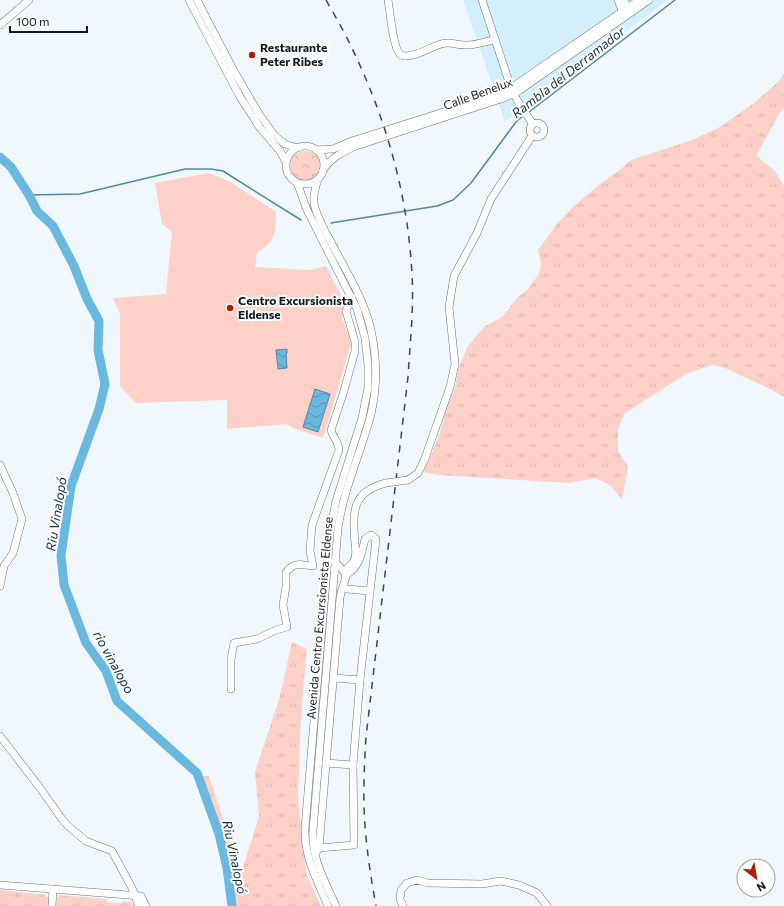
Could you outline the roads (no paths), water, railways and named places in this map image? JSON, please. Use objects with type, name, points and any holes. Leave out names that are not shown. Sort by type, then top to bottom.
[{"type":"street","points":[[0,26],[29,0]]},
{"type":"street","points":[[189,0],[239,95],[260,128],[280,151],[286,162],[289,176],[297,183],[308,184],[318,178],[324,166],[322,157],[316,150],[309,147],[297,148],[285,144],[275,136],[259,114],[234,71],[197,0]]},
{"type":"street","points":[[388,0],[398,52],[402,55],[407,56],[426,51],[437,45],[445,43],[452,42],[468,46],[495,40]]},
{"type":"street","points":[[482,0],[512,91],[530,120],[544,126],[544,131],[541,136],[532,136]]},
{"type":"street","points":[[618,0],[626,13]]},
{"type":"street","points":[[624,0],[626,13]]},
{"type":"street","name":"Calle Benelux","points":[[626,13],[639,0]]},
{"type":"street","name":"Calle Benelux","points":[[323,170],[331,160],[354,148],[512,91],[626,13],[649,0]]},
{"type":"street","name":"Calle Benelux","points":[[316,150],[333,149],[352,141],[497,94],[512,91]]},
{"type":"street","points":[[530,120],[529,129],[532,136]]},
{"type":"street","points":[[345,573],[354,562],[356,555],[353,517],[357,503],[365,492],[375,486],[408,480],[418,473],[424,461],[450,387],[455,364],[449,307],[454,276],[477,233],[490,199],[532,136]]},
{"type":"street","points":[[286,162],[290,154],[297,148]]},
{"type":"street","name":"Avenida Centro Excursionista Eldense","points":[[318,178],[314,195],[314,207],[323,228],[364,307],[372,337],[375,368],[375,388],[372,410],[342,505],[338,528],[334,561],[313,830],[313,845],[317,851],[319,868],[336,906]]},
{"type":"street","name":"Avenida Centro Excursionista Eldense","points":[[297,183],[301,191],[304,204],[360,315],[365,338],[368,365],[368,388],[362,418],[336,501],[330,532],[305,828],[305,841],[308,860],[328,906]]},
{"type":"street","points":[[231,690],[231,659],[234,643],[243,640],[257,639],[276,630],[287,627],[283,605],[286,586],[286,572],[291,566],[300,563],[314,566],[310,550],[312,525],[339,450],[339,444],[332,436],[331,430],[355,351],[355,342],[346,311],[352,298]]},
{"type":"street","points":[[0,465],[13,493],[22,519],[13,553],[4,566],[0,586]]},
{"type":"street","points":[[334,561],[345,573],[346,580],[342,588],[317,851],[354,845],[353,765],[360,680],[376,539],[371,535],[365,539],[357,567],[345,573]]},
{"type":"street","points":[[363,549],[374,550]]},
{"type":"street","points":[[331,599],[336,592],[342,588],[370,592]]},
{"type":"street","points":[[334,678],[360,680]]},
{"type":"street","points":[[0,736],[68,826],[86,841],[112,850],[132,888],[139,906]]},
{"type":"street","points":[[326,763],[353,765]]},
{"type":"street","points":[[403,906],[400,898],[401,890],[408,883],[418,880],[428,884],[451,882],[482,884],[501,881],[519,885],[537,893],[547,906]]},
{"type":"street","points":[[0,885],[141,896],[146,906]]},
{"type":"street","points":[[52,906],[53,889]]},
{"type":"water","points":[[287,349],[287,368],[278,369],[276,350]]},
{"type":"water","points":[[315,389],[330,394],[318,432],[303,427]]},
{"type":"waterway","name":"Rambla del Derramador","points":[[529,112],[675,0]]},
{"type":"waterway","name":"Rambla del Derramador","points":[[331,223],[437,206],[453,200],[471,183],[516,122],[524,115]]},
{"type":"waterway","name":"Riu Vinalopó","points":[[0,157],[11,167],[29,195],[37,211],[53,226],[74,266],[87,299],[99,321],[98,350],[105,384],[99,409],[71,486],[61,555],[64,585],[86,643],[106,671],[117,701],[197,773],[219,834],[227,868],[232,906]]},
{"type":"waterway","name":"Rambla del Derramador","points":[[29,195],[80,194],[185,169],[211,169],[223,171],[301,220]]},
{"type":"railway","points":[[326,0],[362,70],[384,126],[400,184],[406,214],[412,275],[412,313],[408,377],[365,750],[364,817],[376,906]]},
{"type":"place","name":"Restaurante Peter Ribes","points":[[252,55]]},
{"type":"place","name":"Centro Excursionista Eldense","points":[[230,308]]},
{"type":"water label","name":"rio vinalopo","points":[[114,662]]}]
